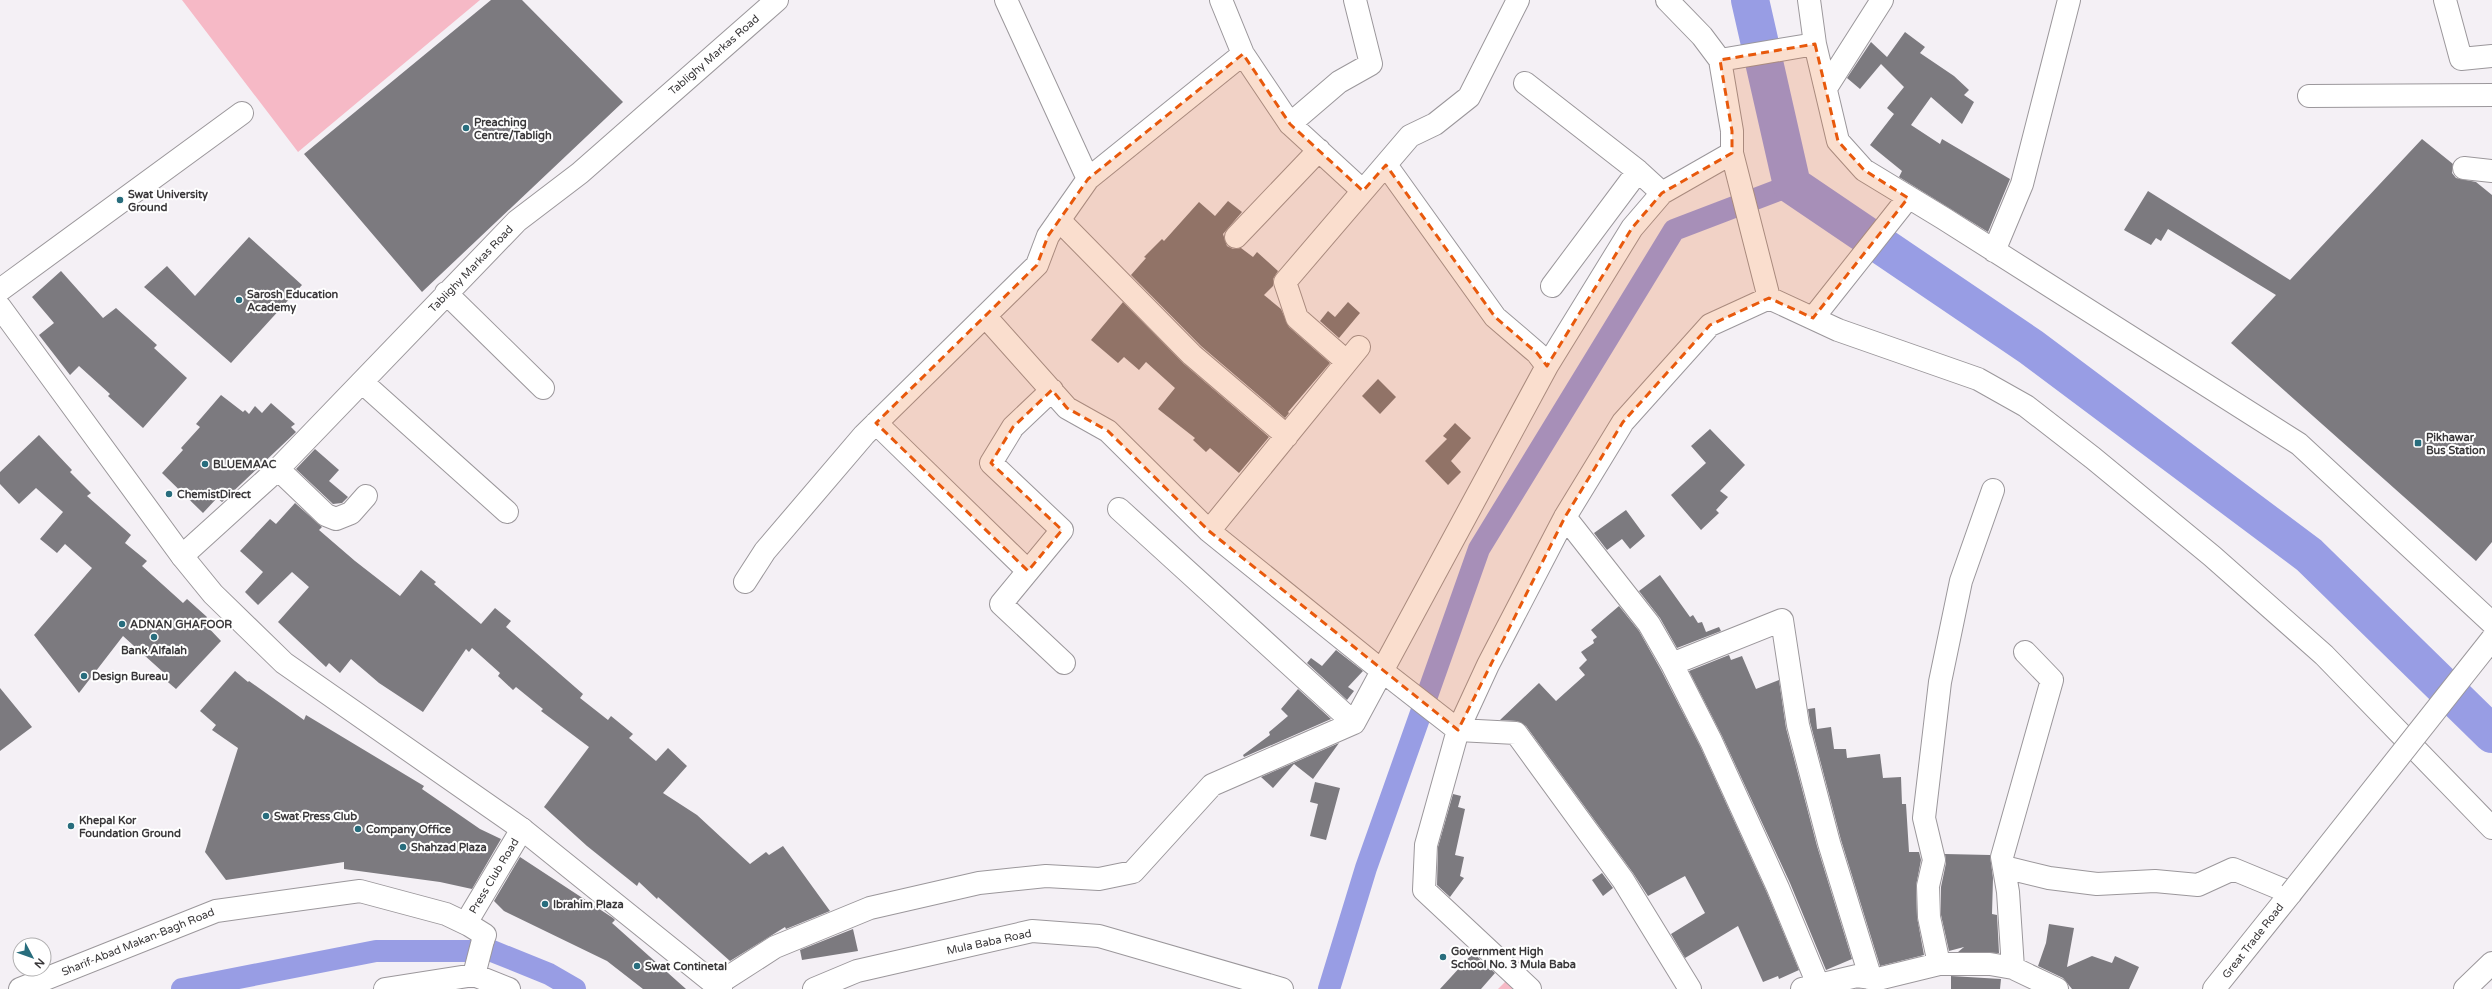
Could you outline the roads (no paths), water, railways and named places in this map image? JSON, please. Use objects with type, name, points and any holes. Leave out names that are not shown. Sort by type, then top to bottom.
[{"type":"street","name":"Tablighy Markas Road","points":[[182,556],[278,469],[363,383],[446,293],[517,221],[580,172],[777,0]]},
{"type":"street","points":[[1006,0],[1088,179]]},
{"type":"street","points":[[1221,0],[1243,54],[1290,124],[1363,192]]},
{"type":"street","points":[[1290,124],[1339,82],[1372,64],[1355,0]]},
{"type":"street","points":[[1209,531],[1352,354],[1297,318],[1285,282],[1410,136],[1435,124],[1469,98],[1518,0]]},
{"type":"street","points":[[1667,0],[1702,36],[1720,60],[1732,131],[1732,153],[1769,298]]},
{"type":"street","points":[[1810,0],[1815,44],[1838,141],[1864,170],[1904,203],[1994,251],[2299,444],[2492,622]]},
{"type":"street","points":[[1826,88],[1882,0]]},
{"type":"street","points":[[1994,251],[2022,184],[2070,0]]},
{"type":"street","points":[[2445,0],[2461,59],[2492,56]]},
{"type":"street","points":[[1720,60],[1815,44]]},
{"type":"street","points":[[745,582],[765,551],[876,423],[1037,265],[1048,236],[1088,179],[1243,54]]},
{"type":"street","points":[[1525,82],[1638,171],[1662,193]]},
{"type":"street","points":[[2309,96],[2492,95]]},
{"type":"street","points":[[0,290],[242,113]]},
{"type":"street","points":[[1236,237],[1319,150]]},
{"type":"street","points":[[0,307],[182,556],[213,594],[284,663],[521,831],[717,987],[775,947],[870,908],[979,883],[1046,876],[1099,879],[1133,872],[1212,785],[1354,723],[1381,670],[1547,366],[1632,228],[1662,193],[1732,153]]},
{"type":"street","points":[[1386,165],[1495,316],[1537,353],[1547,366]]},
{"type":"street","points":[[2464,168],[2492,172]]},
{"type":"street","points":[[1552,286],[1638,171]]},
{"type":"street","points":[[1816,313],[1904,203]]},
{"type":"street","points":[[1059,220],[1192,355],[1287,436]]},
{"type":"street","points":[[446,293],[543,388]]},
{"type":"street","points":[[1530,989],[1424,890],[1426,845],[1458,730],[1488,665],[1565,517],[1623,422],[1710,325],[1769,298],[1816,313],[1838,330],[1978,379],[2026,406],[2093,458],[2212,556],[2324,655],[2492,828]]},
{"type":"street","points":[[985,316],[1067,408],[1108,431],[1209,531],[1381,670],[1458,730],[1516,733],[1623,880],[1690,989]]},
{"type":"street","points":[[0,321],[176,562],[211,601],[281,668],[521,831]]},
{"type":"street","points":[[363,383],[507,512]]},
{"type":"street","points":[[1052,390],[1013,427],[990,463],[1062,530],[1002,604],[1064,663]]},
{"type":"street","points":[[876,423],[1028,571]]},
{"type":"street","points":[[278,469],[326,515],[336,519],[351,513],[366,496]]},
{"type":"street","points":[[1939,964],[1929,917],[1928,886],[1934,860],[1924,818],[1930,765],[1940,682],[1961,581],[1993,490]]},
{"type":"street","points":[[1119,509],[1354,723]]},
{"type":"street","points":[[1565,517],[1649,624],[1672,664],[1711,741],[1778,888],[1810,988],[1857,976],[1879,983],[1939,964],[1990,964],[2013,968],[2056,989]]},
{"type":"street","points":[[1672,664],[1782,620],[1798,726],[1829,843],[1879,983]]},
{"type":"street","name":"Great Trade Road","points":[[2214,989],[2492,639]]},
{"type":"street","points":[[2013,968],[2002,857],[2052,680],[2024,652]]},
{"type":"street","name":"Press Club Road","points":[[466,923],[521,831]]},
{"type":"street","points":[[2004,867],[2049,878],[2097,884],[2155,881],[2198,885],[2233,869],[2291,893]]},
{"type":"street","name":"Sharif-Abad Makan-Bagh Road","points":[[20,989],[216,911],[360,891],[446,914],[466,923],[484,935],[475,972]]},
{"type":"street","name":"Mula Baba Road","points":[[814,989],[857,971],[1032,931],[1099,936],[1278,987]]},
{"type":"street","points":[[2465,989],[2492,963]]},
{"type":"street","points":[[386,989],[422,986],[475,972],[509,989]]},
{"type":"waterway","points":[[1750,0],[1792,185],[2031,347],[2309,555],[2492,734]]},
{"type":"waterway","points":[[1329,989],[1366,868],[1479,549],[1674,230],[1792,185]]},
{"type":"waterway","points":[[182,989],[376,951],[492,951],[549,974],[575,989]]},
{"type":"place","name":"Preaching Centre/Tabligh","points":[[466,128]]},
{"type":"place","name":"Swat University Ground","points":[[120,200]]},
{"type":"place","name":"Sarosh Education Academy","points":[[239,300]]},
{"type":"place","name":"Pikhawar Bus Station","points":[[2418,443]]},
{"type":"place","name":"BLUEMAAC","points":[[205,464]]},
{"type":"place","name":"ChemistDirect","points":[[169,494]]},
{"type":"place","name":"ADNAN GHAFOOR","points":[[122,624]]},
{"type":"place","name":"Bank Alfalah","points":[[154,637]]},
{"type":"place","name":"Design Bureau","points":[[84,676]]},
{"type":"place","name":"Swat Press Club","points":[[266,816]]},
{"type":"place","name":"Khepal Kor Foundation Ground","points":[[71,826]]},
{"type":"place","name":"Company Office","points":[[358,829]]},
{"type":"place","name":"Shahzad Plaza","points":[[403,847]]},
{"type":"place","name":"Ibrahim Plaza","points":[[545,904]]},
{"type":"place","name":"Government High School No. 3 Mula Baba","points":[[1443,957]]},
{"type":"place","name":"Swat Continetal","points":[[637,966]]}]
